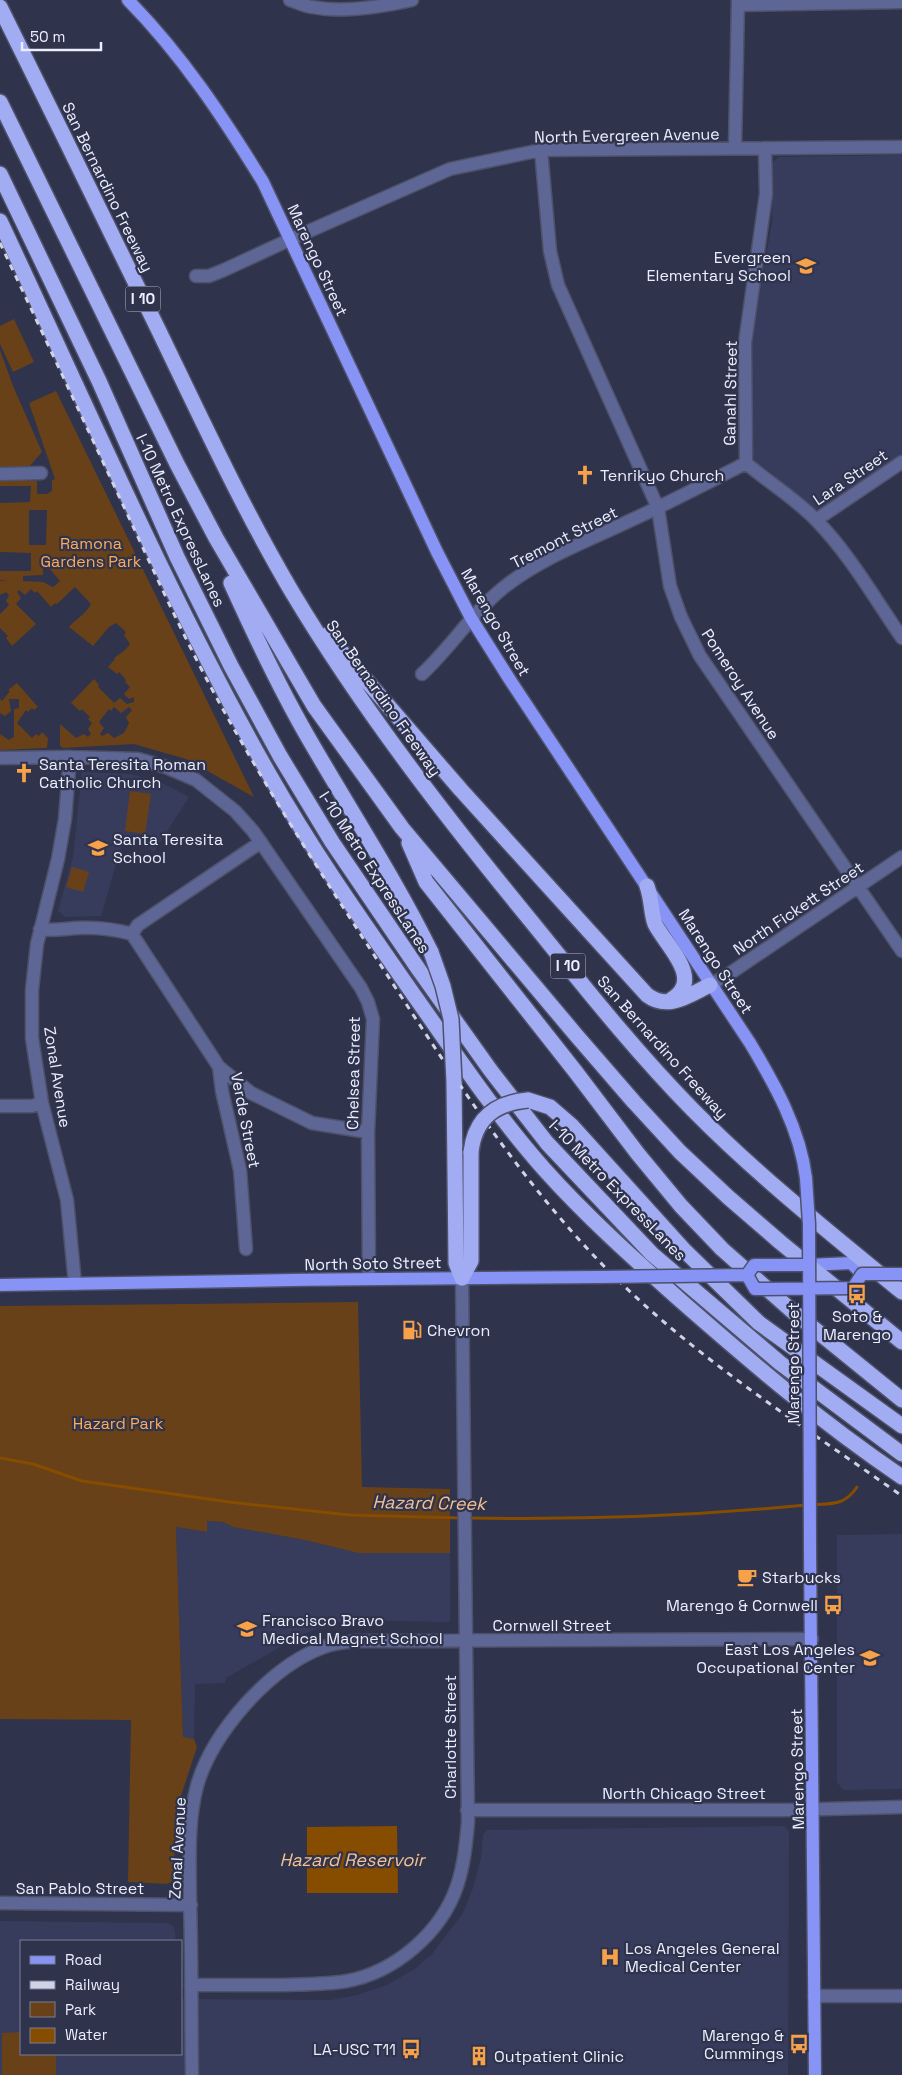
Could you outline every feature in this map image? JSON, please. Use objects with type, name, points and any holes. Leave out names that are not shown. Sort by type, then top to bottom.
[{"type":"highway","name":"San Bernardino Freeway","points":[[0,7],[242,502],[290,589],[342,671],[397,751],[460,834],[635,1047],[692,1109],[724,1141],[799,1208],[902,1292]]},
{"type":"highway","name":"I 10","points":[[0,102],[177,464],[249,597],[314,706],[402,828],[426,882],[638,1154],[681,1206],[722,1249],[784,1304],[902,1400]]},
{"type":"highway","name":"I-10 Metro ExpressLanes","points":[[0,174],[99,381],[177,557],[231,666],[280,756],[332,842],[419,970],[491,1071],[546,1143],[652,1254],[780,1363],[902,1454]]},
{"type":"highway","name":"I-10 Metro ExpressLanes","points":[[0,221],[213,671],[270,776],[316,851],[430,1018],[502,1118],[582,1210],[782,1389],[836,1431],[902,1477]]},
{"type":"highway","points":[[177,464],[271,668],[308,738],[412,913],[431,952],[443,986],[451,1019],[454,1053],[456,1263],[462,1278]]},
{"type":"highway","points":[[290,589],[316,622],[461,790],[647,995],[660,1003],[676,1001],[710,985]]},
{"type":"highway","points":[[402,828],[576,1035],[680,1152],[780,1242],[902,1342]]},
{"type":"highway","points":[[647,886],[652,898],[655,923],[681,964],[684,973],[680,992],[672,999],[660,1003]]},
{"type":"highway","points":[[462,1278],[471,1261],[471,1152],[477,1128],[489,1114],[508,1103],[528,1100],[550,1107],[572,1126],[685,1251],[759,1323],[902,1426]]},
{"type":"main road","name":"Marengo Street","points":[[128,0],[165,39],[228,126],[263,182],[433,544],[471,618],[710,985],[750,1043],[774,1082],[801,1151],[806,1178],[810,1288],[810,1551],[814,1808],[815,2075]]},
{"type":"main road","name":"North Soto Street","points":[[0,1285],[248,1282],[369,1278],[747,1275],[754,1265],[851,1263],[862,1274],[902,1274]]},
{"type":"main road","points":[[747,1275],[755,1289],[853,1288],[862,1274]]},
{"type":"street","points":[[290,0],[311,7],[334,9],[397,4],[412,0]]},
{"type":"street","points":[[735,148],[738,2],[902,2]]},
{"type":"street","name":"North Evergreen Avenue","points":[[196,276],[209,276],[224,270],[450,169],[541,150],[902,147]]},
{"type":"street","name":"Ganahl Street","points":[[766,148],[766,194],[745,343],[746,463],[788,494],[837,542],[902,638]]},
{"type":"street","name":"Pomeroy Avenue","points":[[541,150],[550,251],[558,285],[658,508],[670,586],[681,617],[700,656],[902,951]]},
{"type":"street","name":"Lara Street","points":[[816,520],[902,462]]},
{"type":"street","name":"Tremont Street","points":[[422,674],[435,662],[471,618],[502,588],[521,575],[559,554],[658,508],[746,463]]},
{"type":"street","points":[[0,474],[41,473]]},
{"type":"street","name":"Chelsea Street","points":[[0,758],[70,757],[138,759],[166,767],[196,780],[235,811],[261,842],[361,988],[373,1019],[368,1132],[369,1278]]},
{"type":"street","name":"Zonal Avenue","points":[[70,757],[65,819],[58,859],[36,944],[32,990],[32,1029],[42,1103],[67,1200],[75,1284]]},
{"type":"street","points":[[40,930],[106,929],[132,934],[138,925],[261,842]]},
{"type":"street","name":"North Fickett Street","points":[[710,985],[859,887],[902,856]]},
{"type":"street","name":"Verde Street","points":[[132,934],[220,1067],[222,1091],[240,1170],[246,1249]]},
{"type":"street","points":[[220,1067],[251,1092],[312,1123],[368,1132]]},
{"type":"street","points":[[0,1106],[32,1106],[42,1103]]},
{"type":"street","name":"Charlotte Street","points":[[191,1985],[334,1983],[362,1977],[395,1962],[423,1939],[436,1924],[451,1899],[460,1878],[466,1849],[467,1810],[462,1278]]},
{"type":"street","name":"Cornwell Street","points":[[296,1660],[325,1647],[357,1641],[812,1640]]},
{"type":"street","name":"Zonal Avenue","points":[[192,2075],[190,1905],[193,1808],[197,1786],[204,1767],[239,1712],[258,1691],[296,1660]]},
{"type":"street","name":"North Chicago Street","points":[[467,1810],[788,1810],[902,1807]]},
{"type":"street","name":"San Pablo Street","points":[[0,1903],[190,1905]]},
{"type":"street","points":[[814,1996],[902,1996]]},
{"type":"shaded area","points":[[902,155],[902,458],[821,510],[815,509],[757,467],[751,450],[752,345],[755,314],[772,223],[773,162],[779,157]]},
{"type":"shaded area","name":"Santa Teresita School","points":[[82,772],[131,774],[162,783],[189,797],[154,852],[145,844],[122,844],[101,916],[65,917],[58,911],[73,857]]},
{"type":"shaded area","name":"Francisco Bravo Medical Magnet School","points":[[207,1521],[223,1522],[233,1527],[305,1540],[358,1553],[450,1553],[450,1621],[355,1620],[330,1624],[301,1635],[226,1678],[225,1683],[195,1684],[194,1739],[183,1737],[176,1527],[206,1532]]},
{"type":"shaded area","name":"East Los Angeles Occupational Center","points":[[902,1534],[902,1789],[843,1790],[837,1782],[837,1535]]},
{"type":"shaded area","name":"Los Angeles General Medical Center","points":[[784,1826],[789,1831],[788,2075],[0,2075],[0,1921],[168,1923],[174,1927],[176,1940],[20,1940],[20,2055],[182,2055],[182,1999],[331,2000],[357,1995],[387,1985],[416,1968],[432,1954],[463,1913],[473,1888],[481,1858],[483,1835],[487,1830]]},
{"type":"green space","points":[[14,319],[34,362],[13,372],[0,344],[0,326]]},
{"type":"green space","points":[[0,350],[13,386],[42,452],[28,468],[0,468]]},
{"type":"green space","name":"Ramona Gardens Park","points":[[56,391],[254,797],[186,759],[134,744],[63,748],[60,746],[60,724],[76,738],[84,734],[88,737],[91,734],[88,729],[92,723],[88,719],[90,717],[82,709],[80,711],[71,703],[94,679],[99,685],[98,687],[114,703],[120,698],[127,704],[134,702],[134,697],[129,699],[124,694],[130,687],[125,682],[126,680],[119,672],[117,674],[108,667],[114,658],[130,644],[124,635],[126,632],[116,623],[109,627],[93,646],[69,627],[91,604],[75,587],[57,604],[55,603],[51,607],[37,591],[35,593],[31,589],[25,595],[19,590],[17,592],[21,598],[16,604],[36,624],[12,646],[6,638],[8,636],[0,628],[0,614],[9,605],[6,601],[9,595],[6,592],[0,595],[0,581],[8,581],[0,580],[0,571],[31,571],[31,553],[0,552],[0,503],[30,502],[31,486],[0,486],[0,481],[37,481],[37,494],[47,494],[52,491],[52,480],[55,479],[29,403]],"holes":[[[29,510],[47,510],[46,545],[29,545]],[[49,568],[60,581],[53,587],[43,582],[23,581],[23,576],[43,575],[43,569]],[[114,707],[121,713],[129,707],[132,710],[126,717],[129,723],[124,733],[114,738],[108,733],[102,736],[100,734],[104,728],[99,722],[109,709],[111,711]]]},
{"type":"green space","points":[[17,683],[38,707],[34,710],[32,708],[28,712],[26,710],[17,723],[32,738],[36,734],[39,736],[42,732],[48,738],[47,748],[0,750],[0,734],[9,740],[14,737],[14,709],[19,708],[19,699],[9,699],[11,711],[5,716],[0,713],[0,699],[2,701],[10,691],[8,690]]},
{"type":"green space","points":[[130,791],[151,794],[145,834],[125,831]]},
{"type":"green space","points":[[72,867],[89,872],[83,892],[66,887]]},
{"type":"green space","name":"Hazard Park","points":[[358,1302],[362,1487],[450,1489],[450,1553],[358,1553],[305,1540],[233,1527],[223,1522],[207,1521],[207,1532],[176,1527],[183,1737],[194,1739],[197,1747],[177,1808],[173,1881],[167,1884],[128,1882],[131,1720],[0,1719],[0,1306]]},
{"type":"green space","points":[[20,2032],[20,2055],[56,2055],[56,2075],[2,2075],[2,2033]]},
{"type":"water","name":"Hazard Reservoir","points":[[397,1826],[398,1893],[307,1893],[307,1827]]},
{"type":"waterway","name":"Hazard Creek","points":[[0,1458],[33,1464],[82,1481],[229,1502],[350,1515],[461,1518]]},
{"type":"waterway","name":"Hazard Creek","points":[[812,1505],[843,1501],[857,1487]]},
{"type":"waterway","name":"Hazard Creek","points":[[467,1518],[636,1516],[806,1505]]},
{"type":"railway","points":[[0,243],[169,604],[228,718],[273,796],[321,873],[490,1128],[568,1228],[597,1259],[668,1326],[744,1385],[902,1496]]},
{"type":"place","name":"Evergreen Elementary School","points":[[806,266]]},
{"type":"place","name":"Tenrikyo Church","points":[[585,475]]},
{"type":"place","name":"Santa Teresita Roman Catholic Church","points":[[24,773]]},
{"type":"place","name":"Santa Teresita School","points":[[98,848]]},
{"type":"place","name":"Soto & Marengo","points":[[857,1294]]},
{"type":"place","name":"Chevron","points":[[412,1330]]},
{"type":"place","name":"Starbucks","points":[[747,1577]]},
{"type":"place","name":"Marengo & Cornwell","points":[[833,1605]]},
{"type":"place","name":"Francisco Bravo Medical Magnet School","points":[[247,1629]]},
{"type":"place","name":"East Los Angeles Occupational Center","points":[[870,1658]]},
{"type":"place","name":"Los Angeles General Medical Center","points":[[610,1957]]},
{"type":"place","name":"Marengo & Cummings","points":[[799,2044]]},
{"type":"place","name":"LA-USC T11","points":[[411,2049]]},
{"type":"place","name":"Outpatient Clinic","points":[[479,2056]]}]
